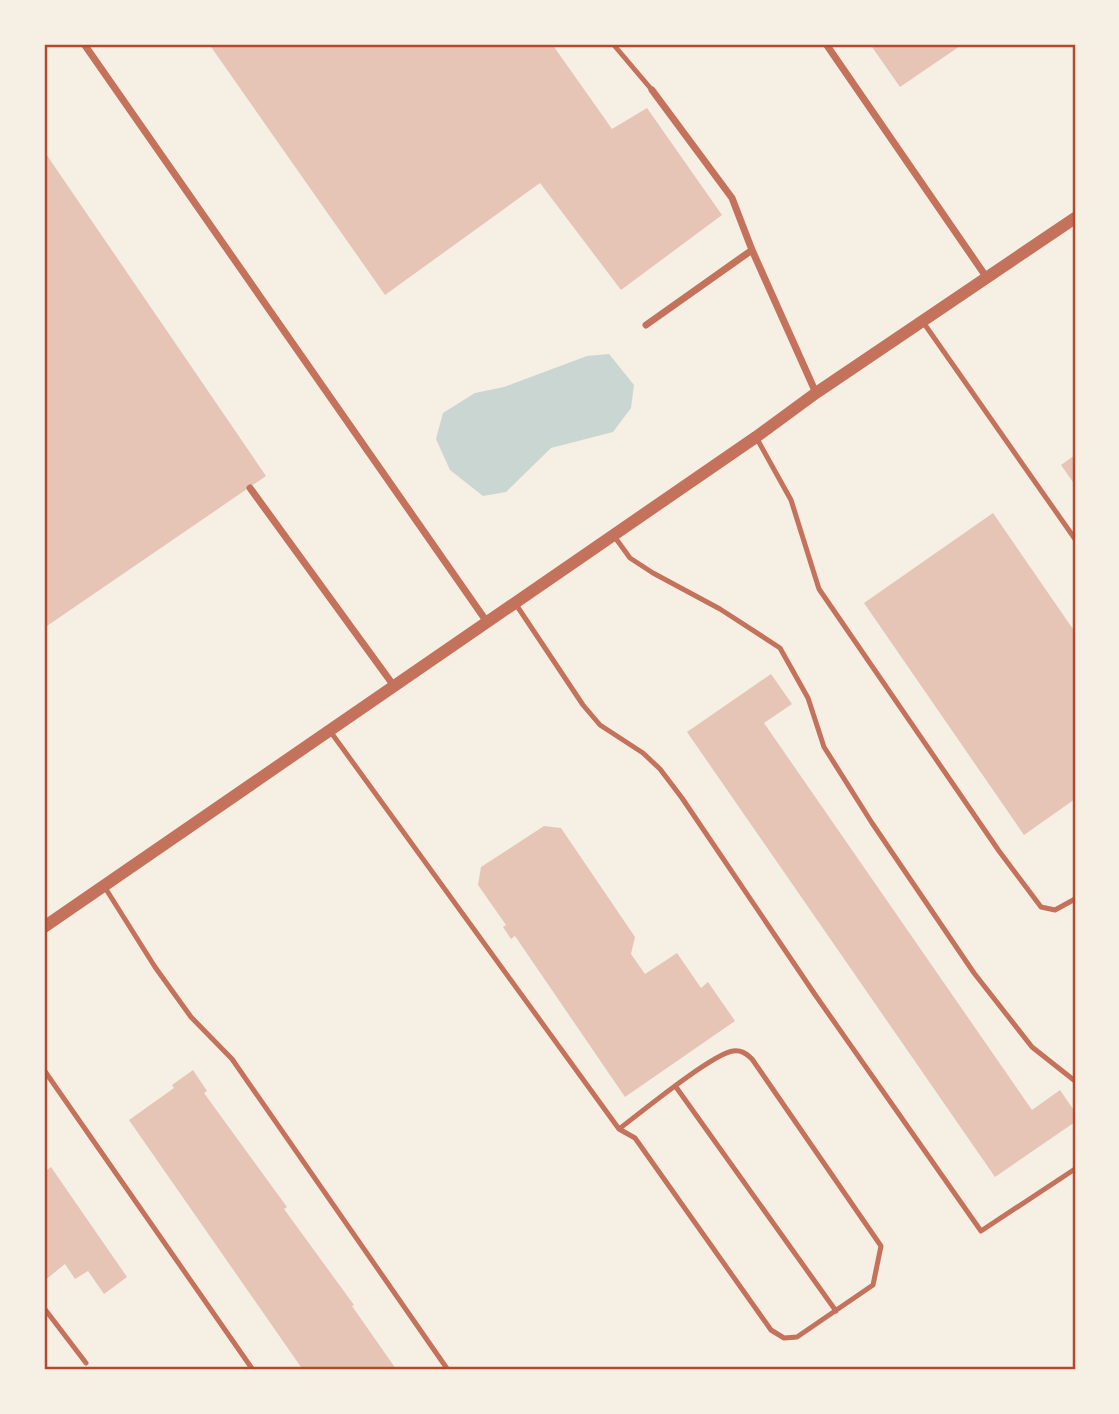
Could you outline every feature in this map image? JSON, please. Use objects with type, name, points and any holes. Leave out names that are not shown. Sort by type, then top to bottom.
[{"type":"street","points":[[84,44],[487,622]]},
{"type":"street","points":[[826,44],[988,278]]},
{"type":"street","points":[[652,90],[732,198],[752,250],[816,393]]},
{"type":"street","points":[[44,928],[614,536],[816,393],[1075,218]]},
{"type":"street","points":[[646,325],[752,250]]},
{"type":"street","points":[[250,488],[394,686]]},
{"type":"lane","points":[[613,44],[652,90]]},
{"type":"lane","points":[[923,322],[1075,539]]},
{"type":"lane","points":[[756,437],[791,500],[819,589],[923,741],[1041,906],[1055,910],[1075,899]]},
{"type":"lane","points":[[614,536],[630,558],[720,609],[780,648],[808,698],[824,747],[974,973],[1032,1047],[1075,1080]]},
{"type":"lane","points":[[515,603],[583,705],[600,724],[643,753],[660,769],[682,798],[816,996],[981,1231],[1075,1169]]},
{"type":"lane","points":[[330,731],[618,1129],[635,1138],[777,1336],[785,1339],[797,1337],[873,1284],[881,1246],[745,1052],[736,1050],[724,1053],[618,1129]]},
{"type":"lane","points":[[104,886],[155,967],[191,1017],[232,1059],[448,1370]]},
{"type":"lane","points":[[44,1070],[253,1370]]},
{"type":"lane","points":[[676,1087],[836,1311]]},
{"type":"lane","points":[[44,1308],[86,1363]]},
{"type":"shaded area","points":[[609,354],[634,385],[631,408],[613,432],[551,448],[506,492],[483,496],[450,470],[436,439],[443,413],[475,393],[504,387],[587,356]]},
{"type":"building","points":[[209,44],[552,44],[612,129],[647,108],[722,215],[621,290],[540,183],[385,295]]},
{"type":"building","points":[[870,44],[963,44],[900,87]]},
{"type":"building","points":[[44,151],[266,476],[44,628]]},
{"type":"building","points":[[1075,455],[1075,485],[1061,465]]},
{"type":"building","points":[[993,513],[1075,632],[1075,799],[1024,835],[864,603]]},
{"type":"building","points":[[771,674],[792,704],[764,723],[1032,1110],[1060,1090],[1075,1112],[1075,1122],[995,1177],[687,732]]},
{"type":"building","points":[[544,826],[561,828],[635,937],[631,954],[645,974],[677,953],[701,988],[708,982],[735,1021],[625,1097],[515,936],[511,939],[503,927],[506,925],[478,885],[481,867]]},
{"type":"building","points":[[193,1070],[207,1091],[204,1093],[287,1207],[284,1209],[354,1305],[352,1306],[396,1369],[398,1367],[400,1370],[303,1370],[129,1120],[174,1088],[172,1085]]},
{"type":"building","points":[[51,1167],[127,1277],[104,1294],[88,1271],[75,1279],[65,1264],[44,1281],[44,1172]]}]
